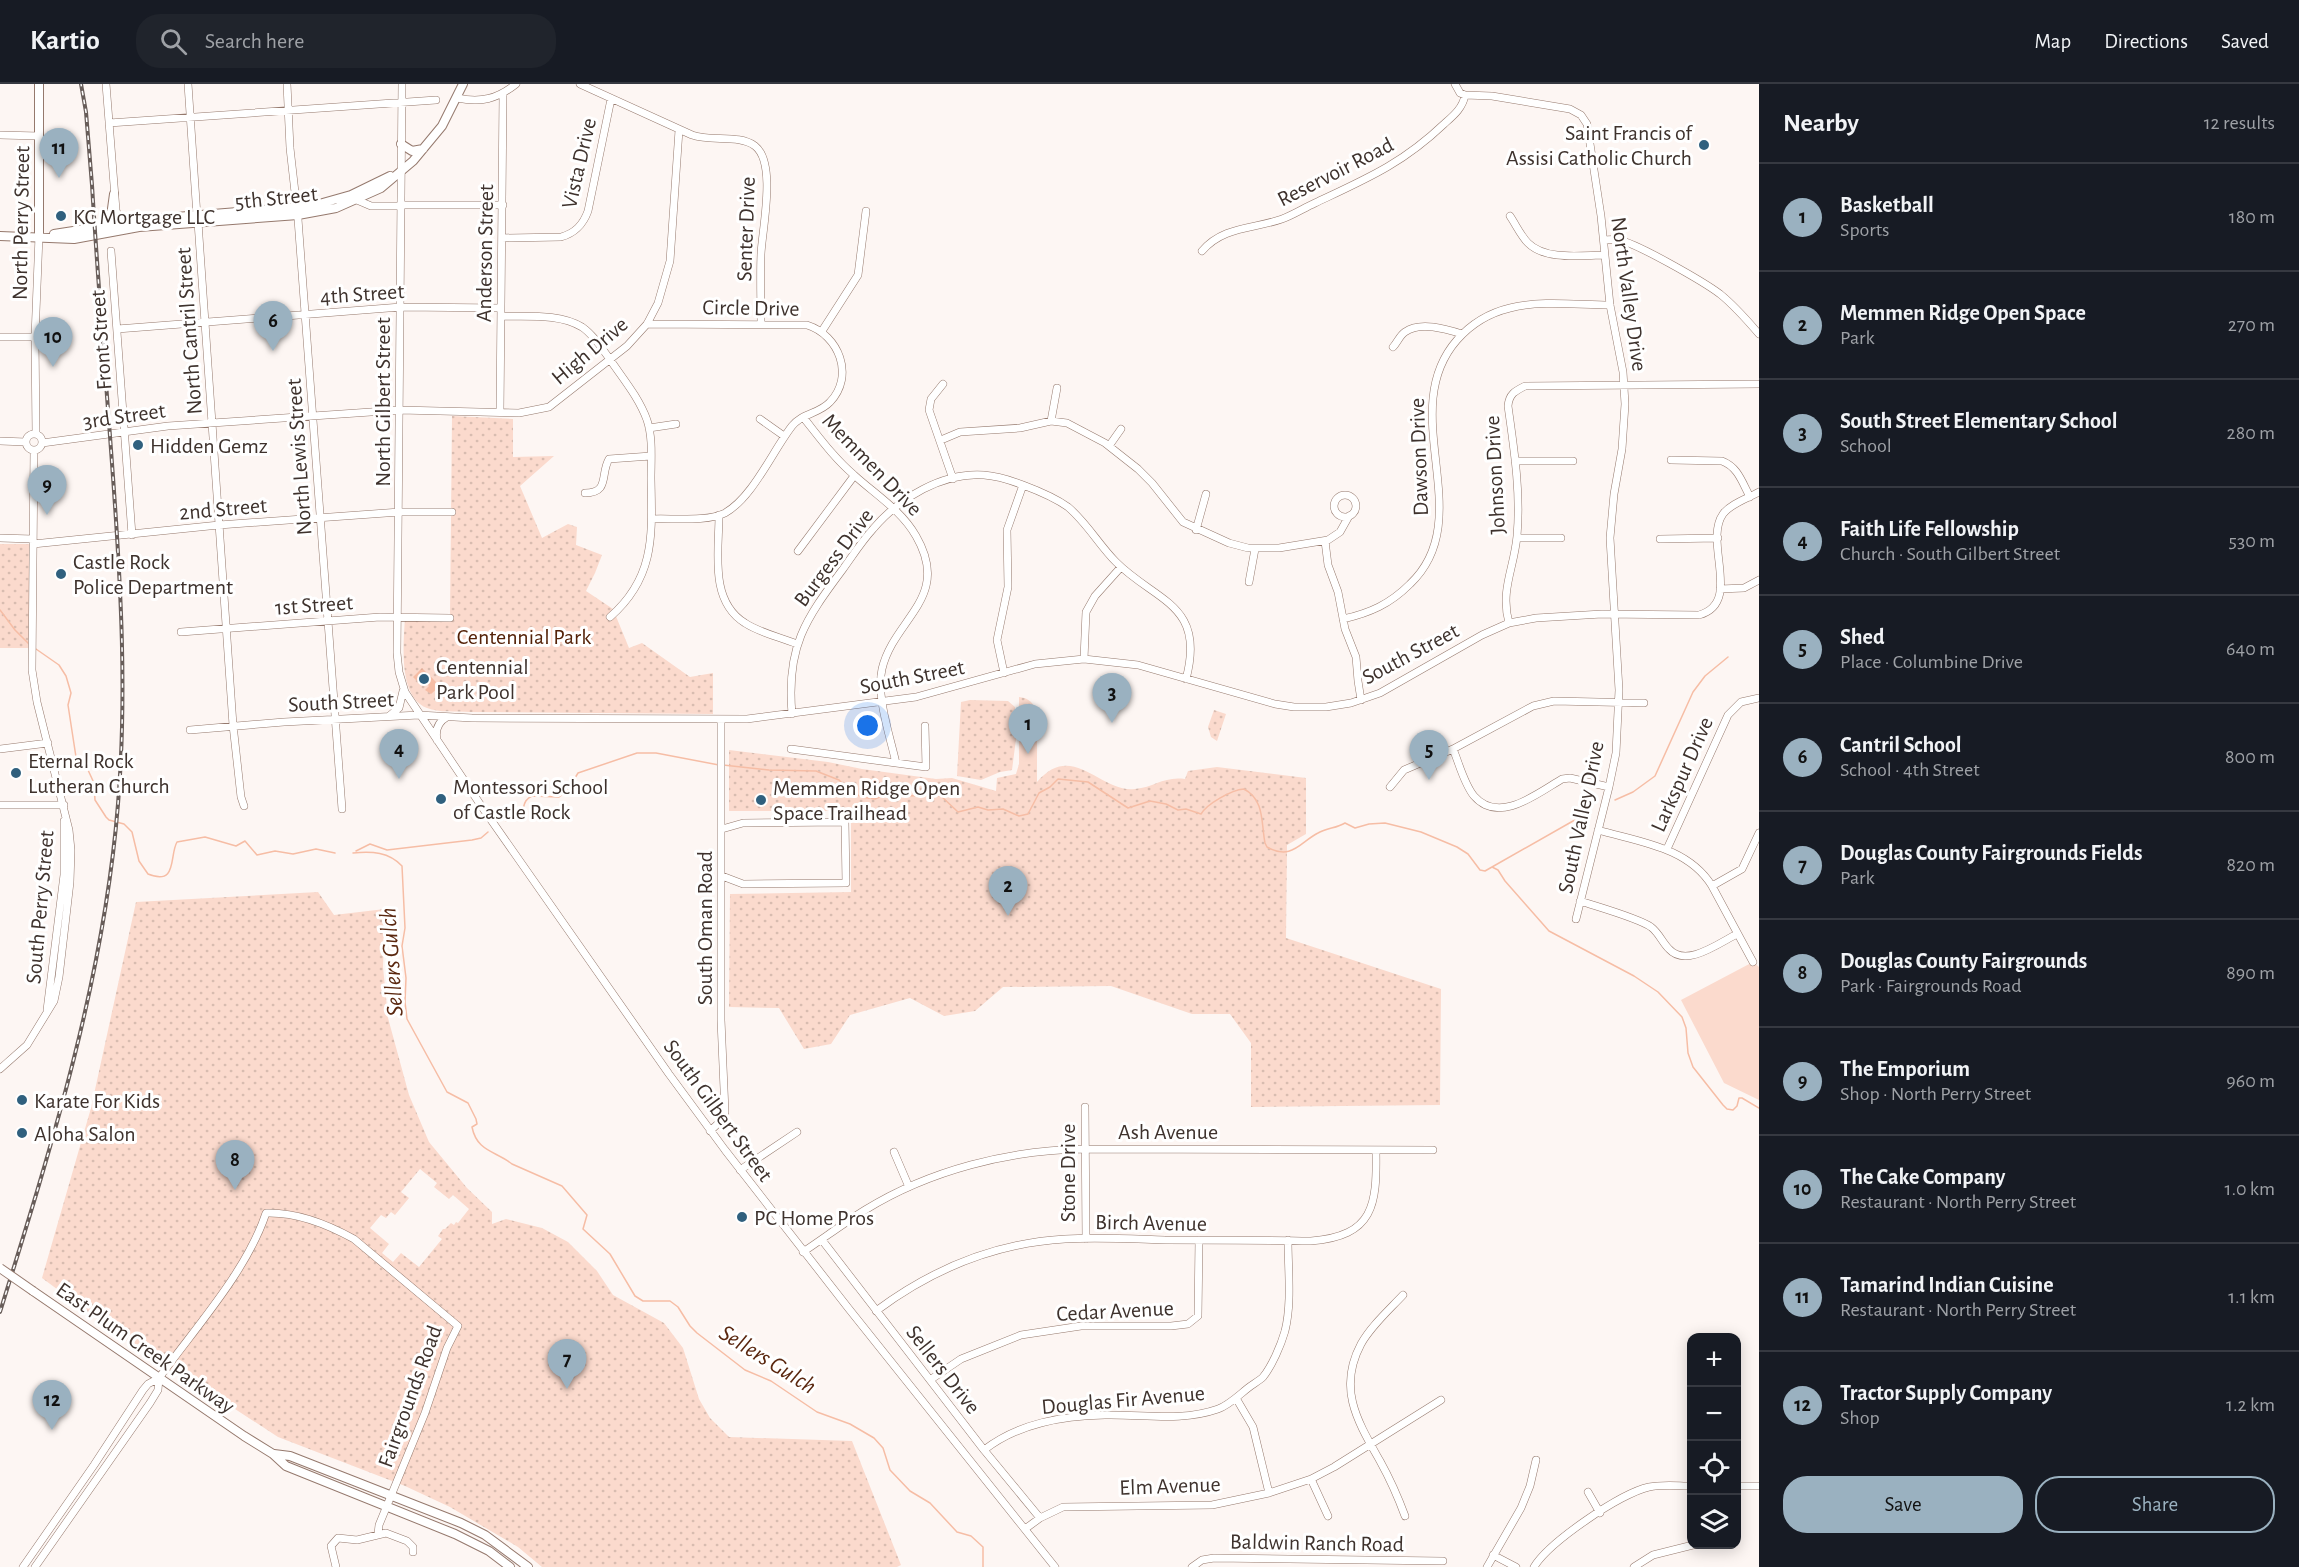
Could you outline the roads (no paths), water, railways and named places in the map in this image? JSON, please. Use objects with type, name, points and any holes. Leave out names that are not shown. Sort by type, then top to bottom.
[{"type":"main road","name":"North Perry Street","points":[[39,84],[39,236]]},
{"type":"main road","name":"5th Street","points":[[39,236],[120,223],[336,208],[381,188],[401,172],[424,149],[442,126],[463,84]]},
{"type":"main road","points":[[402,144],[412,151],[424,149]]},
{"type":"main road","name":"5th Street","points":[[298,212],[345,197],[401,172]]},
{"type":"main road","points":[[104,226],[111,216],[114,194]]},
{"type":"main road","name":"5th Street","points":[[0,236],[74,238],[141,223]]},
{"type":"main road","name":"East Plum Creek Parkway","points":[[0,1268],[273,1454],[286,1466],[468,1540],[489,1551],[510,1567]]},
{"type":"main road","name":"East Plum Creek Parkway","points":[[273,1454],[290,1456],[446,1516],[485,1535],[528,1567]]},
{"type":"street","points":[[106,84],[114,194],[120,223]]},
{"type":"street","name":"North Cantril Street","points":[[188,84],[228,628],[233,725],[244,806]]},
{"type":"street","name":"North Lewis Street","points":[[287,84],[290,148],[298,212],[342,809]]},
{"type":"street","name":"North Gilbert Street","points":[[402,84],[398,667],[404,688],[419,715]]},
{"type":"street","points":[[457,98],[485,100],[503,94],[516,84]]},
{"type":"street","points":[[580,84],[679,130]]},
{"type":"street","points":[[1455,84],[1460,93],[1465,95]]},
{"type":"street","name":"Anderson Street","points":[[500,412],[503,94]]},
{"type":"street","name":"North Valley Drive","points":[[1465,95],[1492,96],[1570,110],[1581,115],[1587,124],[1604,240],[1610,305],[1624,385],[1624,427],[1610,523],[1613,615]]},
{"type":"street","name":"Reservoir Road","points":[[1202,251],[1222,235],[1283,218],[1384,170],[1432,135],[1461,107],[1465,95]]},
{"type":"street","name":"Vista Drive","points":[[502,238],[561,237],[570,234],[581,225],[588,211],[611,99]]},
{"type":"street","points":[[109,123],[436,100]]},
{"type":"street","name":"Senter Drive","points":[[679,130],[704,139],[746,141],[758,148],[763,155],[765,211],[761,250],[761,324]]},
{"type":"street","name":"High Drive","points":[[500,412],[530,412],[549,407],[627,346],[646,324],[658,303],[669,267],[679,130]]},
{"type":"street","points":[[0,135],[39,136]]},
{"type":"street","points":[[357,200],[371,206],[503,206]]},
{"type":"street","points":[[116,210],[118,215],[141,223]]},
{"type":"street","points":[[822,331],[858,275],[866,211]]},
{"type":"street","points":[[1510,216],[1529,244],[1547,253],[1605,255]]},
{"type":"street","name":"North Perry Street","points":[[36,434],[35,337],[39,236]]},
{"type":"street","points":[[1604,240],[1618,240],[1631,244],[1699,281],[1720,294],[1746,318],[1759,334]]},
{"type":"street","name":"Front Street","points":[[111,251],[132,535]]},
{"type":"street","name":"Dawson Drive","points":[[1343,620],[1389,603],[1419,576],[1431,559],[1440,506],[1433,450],[1433,391],[1444,359],[1462,334],[1486,317],[1511,308],[1534,305],[1610,305]]},
{"type":"street","name":"4th Street","points":[[117,329],[401,307],[501,312],[567,320],[587,331],[638,400],[649,428],[651,543],[642,573],[629,596],[610,617]]},
{"type":"street","name":"Circle Drive","points":[[646,324],[802,324],[822,331],[840,355],[841,383],[828,404],[796,422],[784,436],[752,486],[730,509],[719,515]]},
{"type":"street","points":[[1393,347],[1405,332],[1415,328],[1433,327],[1462,334]]},
{"type":"street","points":[[0,337],[35,337]]},
{"type":"street","points":[[943,384],[931,399],[929,406],[953,478]]},
{"type":"street","name":"Johnson Drive","points":[[1509,623],[1505,588],[1517,538],[1518,507],[1508,406],[1509,397],[1515,391],[1525,386],[1759,384]]},
{"type":"street","points":[[1051,421],[1056,388]]},
{"type":"street","name":"3rd Street","points":[[42,443],[82,439],[124,430],[400,410],[500,412]]},
{"type":"street","name":"Memmen Drive","points":[[803,417],[854,476],[895,508],[917,538],[926,565],[927,578],[924,594],[886,657],[880,687],[896,764]]},
{"type":"street","points":[[760,419],[784,436]]},
{"type":"street","points":[[941,440],[960,432],[1020,428],[1051,421],[1072,425],[1109,446],[1148,478],[1179,520],[1196,530],[1235,545],[1255,549],[1325,541],[1340,532],[1349,516]]},
{"type":"street","points":[[649,428],[676,424]]},
{"type":"street","points":[[1109,446],[1121,429]]},
{"type":"street","points":[[36,434],[41,438],[42,443],[34,450],[27,447],[26,442],[29,435],[36,434]]},
{"type":"street","points":[[0,441],[26,442]]},
{"type":"street","points":[[0,749],[48,743],[34,690],[32,670],[34,450]]},
{"type":"street","points":[[585,493],[595,493],[600,488],[609,459],[651,456]]},
{"type":"street","points":[[1671,460],[1722,461],[1729,464],[1736,470],[1750,497]]},
{"type":"street","points":[[1515,461],[1573,461]]},
{"type":"street","name":"Burgess Drive","points":[[792,714],[791,676],[797,644],[810,616],[871,530],[895,508],[921,490],[953,478],[973,475],[988,475],[1023,485],[1052,497],[1069,508],[1121,567],[1167,599],[1182,618],[1187,630],[1190,661],[1186,679]]},
{"type":"street","points":[[798,551],[854,476]]},
{"type":"street","points":[[1004,673],[997,645],[1008,587],[1007,530],[1023,485]]},
{"type":"street","points":[[1759,492],[1723,513],[1718,525],[1720,589],[1744,588],[1759,580]]},
{"type":"street","points":[[1196,530],[1206,494]]},
{"type":"street","name":"2nd Street","points":[[0,538],[33,542],[400,512],[452,512]]},
{"type":"street","points":[[652,519],[719,515],[720,582],[728,608],[744,623],[797,644]]},
{"type":"street","points":[[1517,538],[1561,538]]},
{"type":"street","points":[[1660,539],[1718,538]]},
{"type":"street","points":[[1325,541],[1328,565],[1338,592],[1346,633],[1356,657],[1361,700]]},
{"type":"street","points":[[1249,582],[1255,549]]},
{"type":"street","points":[[1084,659],[1086,612],[1095,596],[1121,567]]},
{"type":"street","name":"South Street","points":[[190,730],[233,725],[419,715],[721,720],[792,714],[884,702],[938,692],[1044,663],[1084,659],[1128,663],[1282,706],[1326,707],[1361,700],[1394,686],[1482,635],[1509,623],[1536,618],[1699,615],[1714,608],[1720,589]]},
{"type":"street","name":"South Valley Drive","points":[[1576,919],[1616,753],[1619,701],[1613,615]]},
{"type":"street","name":"1st Street","points":[[181,632],[398,616],[450,618]]},
{"type":"street","points":[[388,717],[399,708],[404,688]]},
{"type":"street","name":"Larkspur Drive","points":[[1667,849],[1728,715],[1741,702],[1759,698]]},
{"type":"street","points":[[1390,787],[1404,770],[1453,749],[1533,706],[1554,701],[1644,703]]},
{"type":"street","name":"South Gilbert Street","points":[[419,715],[710,1131],[803,1252],[1055,1567]]},
{"type":"street","points":[[438,743],[436,729],[441,722],[450,717]]},
{"type":"street","name":"South Oman Road","points":[[710,1131],[722,1120],[725,1112],[721,1020],[721,720]]},
{"type":"street","points":[[790,748],[926,767],[925,726]]},
{"type":"street","name":"South Perry Street","points":[[0,1069],[27,1045],[47,1012],[63,875],[63,805],[48,743]]},
{"type":"street","points":[[1453,749],[1472,795],[1490,807],[1502,808],[1514,805],[1562,779],[1570,778],[1609,787]]},
{"type":"street","points":[[0,805],[63,805]]},
{"type":"street","points":[[722,829],[742,823],[845,822],[846,883],[743,884],[722,876]]},
{"type":"street","points":[[1598,830],[1667,849],[1695,865],[1712,886],[1753,962]]},
{"type":"street","points":[[1712,886],[1742,869],[1759,832]]},
{"type":"street","points":[[1580,901],[1649,926],[1678,956],[1698,954],[1737,934]]},
{"type":"street","name":"Stone Drive","points":[[1085,1107],[1086,1239]]},
{"type":"street","points":[[740,1170],[797,1132]]},
{"type":"street","name":"Ash Avenue","points":[[803,1252],[866,1209],[909,1187],[945,1172],[1039,1151],[1085,1149],[1433,1150]]},
{"type":"street","name":"Birch Avenue","points":[[876,1311],[903,1291],[934,1273],[963,1261],[1036,1242],[1086,1239],[1326,1240],[1341,1237],[1362,1222],[1371,1207],[1376,1190],[1376,1151]]},
{"type":"street","points":[[894,1152],[909,1187]]},
{"type":"street","name":"Fairgrounds Road","points":[[159,1378],[238,1269],[256,1238],[266,1213],[297,1215],[339,1230],[354,1239],[458,1326],[447,1348],[425,1413],[386,1506],[378,1534]]},
{"type":"street","name":"Sellers Drive","points":[[822,1240],[984,1450],[1040,1518]]},
{"type":"street","name":"Cedar Avenue","points":[[930,1380],[961,1359],[1021,1335],[1081,1326],[1127,1328],[1188,1324],[1198,1316],[1199,1240]]},
{"type":"street","name":"Douglas Fir Avenue","points":[[984,1450],[998,1439],[1044,1422],[1106,1415],[1182,1416],[1220,1408],[1236,1398],[1263,1377],[1284,1332],[1288,1306],[1288,1240]]},
{"type":"street","points":[[1403,1295],[1370,1331],[1355,1360],[1352,1377],[1353,1406],[1362,1431],[1394,1488],[1405,1516]]},
{"type":"street","points":[[22,1567],[94,1465],[142,1390],[159,1378]]},
{"type":"street","points":[[35,1567],[150,1403],[158,1390],[159,1378]]},
{"type":"street","points":[[1236,1398],[1253,1427],[1269,1493]]},
{"type":"street","name":"Elm Avenue","points":[[1025,1529],[1040,1518],[1063,1507],[1212,1505],[1269,1493],[1311,1479],[1441,1400]]},
{"type":"street","points":[[1487,1567],[1521,1508],[1530,1486],[1536,1460]]},
{"type":"street","points":[[1311,1479],[1328,1516]]},
{"type":"street","points":[[1534,1567],[1548,1548],[1624,1497],[1650,1487],[1687,1486]]},
{"type":"street","points":[[1741,1486],[1759,1486]]},
{"type":"street","points":[[1588,1492],[1600,1513]]},
{"type":"street","points":[[336,1567],[331,1546],[338,1538],[357,1540],[386,1533],[407,1541],[413,1547],[413,1552]]},
{"type":"street","points":[[1634,1567],[1653,1556],[1687,1548]]},
{"type":"street","points":[[1493,1555],[1516,1567]]},
{"type":"street","name":"Baldwin Ranch Road","points":[[1192,1567],[1202,1560],[1214,1558],[1443,1562]]},
{"type":"water","name":"Centennial Park Pool","points":[[422,668],[440,686],[431,694],[425,690],[429,686],[425,682],[418,682],[413,677]]},
{"type":"waterway","name":"Sellers Gulch","points":[[0,610],[29,644]]},
{"type":"waterway","name":"Sellers Gulch","points":[[36,649],[59,665],[66,676],[71,693],[68,705],[76,757],[88,770],[94,783],[95,800],[106,817],[124,824],[132,832],[139,861],[148,874],[158,877],[168,873],[177,842],[205,837],[236,846],[245,841],[257,855],[275,851],[293,854],[316,849],[335,853]]},
{"type":"waterway","points":[[1615,800],[1633,792],[1655,776],[1693,692],[1705,676],[1728,657]]},
{"type":"waterway","points":[[506,821],[521,814],[526,801],[532,796],[559,797],[567,791],[578,773],[637,753],[656,753],[719,765]]},
{"type":"waterway","points":[[723,765],[769,770],[816,771],[839,780],[851,792],[862,797],[875,799],[891,792],[906,796],[935,795],[941,796],[958,812],[978,807],[988,810],[1003,809],[1019,816],[1028,814],[1039,793],[1058,779],[1088,782],[1128,808],[1150,801],[1166,804],[1178,810],[1186,809],[1201,814],[1220,798],[1244,789],[1256,799],[1259,806],[1267,847],[1283,852],[1295,849],[1321,831],[1345,823],[1355,828],[1385,823],[1421,832],[1468,854],[1480,870],[1485,871],[1492,867],[1498,870],[1549,931],[1634,976],[1658,992],[1682,1017],[1686,1028],[1688,1053],[1693,1067],[1723,1105],[1733,1110],[1739,1098],[1742,1098],[1759,1108]]},
{"type":"waterway","points":[[1492,867],[1573,821],[1591,814]]},
{"type":"waterway","points":[[356,851],[370,844],[387,850],[472,840],[481,838],[488,832]]},
{"type":"waterway","name":"Sellers Gulch","points":[[353,853],[367,852],[386,855],[402,866],[405,928],[402,946],[406,978],[407,1019],[447,1092],[468,1103],[476,1119],[477,1124],[472,1127],[478,1142],[512,1164],[562,1186],[587,1215],[583,1229],[610,1254],[635,1296],[643,1301],[670,1301],[678,1307],[697,1333],[745,1370],[771,1381],[817,1412],[850,1424],[874,1438],[883,1448],[890,1470],[910,1491],[930,1503],[957,1532],[971,1536],[983,1547],[983,1567]]},
{"type":"railway","points":[[0,1312],[56,1124],[88,998],[111,869],[121,763],[122,641],[118,559],[92,185],[86,112],[81,84]]},
{"type":"place","name":"Saint Francis of Assisi Catholic Church","points":[[1704,145]]},
{"type":"place","name":"Tamarind Indian Cuisine","points":[[59,178]]},
{"type":"place","name":"KC Mortgage LLC","points":[[61,216]]},
{"type":"place","name":"Cantril School","points":[[273,351]]},
{"type":"place","name":"The Cake Company","points":[[53,367]]},
{"type":"place","name":"Hidden Gemz","points":[[138,445]]},
{"type":"place","name":"The Emporium","points":[[47,515]]},
{"type":"place","name":"Castle Rock Police Department","points":[[61,574]]},
{"type":"place","name":"Centennial Park Pool","points":[[424,679]]},
{"type":"place","name":"South Street Elementary School","points":[[1112,723]]},
{"type":"place","name":"Basketball","points":[[1028,754]]},
{"type":"place","name":"Eternal Rock Lutheran Church","points":[[16,773]]},
{"type":"place","name":"Faith Life Fellowship","points":[[399,779]]},
{"type":"place","name":"Shed","points":[[1429,780]]},
{"type":"place","name":"Montessori School of Castle Rock","points":[[441,799]]},
{"type":"place","name":"Memmen Ridge Open Space Trailhead","points":[[761,800]]},
{"type":"place","name":"Memmen Ridge Open Space","points":[[1008,916]]},
{"type":"place","name":"Karate For Kids","points":[[22,1100]]},
{"type":"place","name":"Aloha Salon","points":[[22,1133]]},
{"type":"place","name":"Douglas County Fairgrounds","points":[[235,1190]]},
{"type":"place","name":"PC Home Pros","points":[[742,1217]]},
{"type":"place","name":"Douglas County Fairgrounds Fields","points":[[567,1389]]},
{"type":"place","name":"Tractor Supply Company","points":[[52,1430]]},
{"type":"park label","name":"Centennial Park","points":[[524,636]]}]
